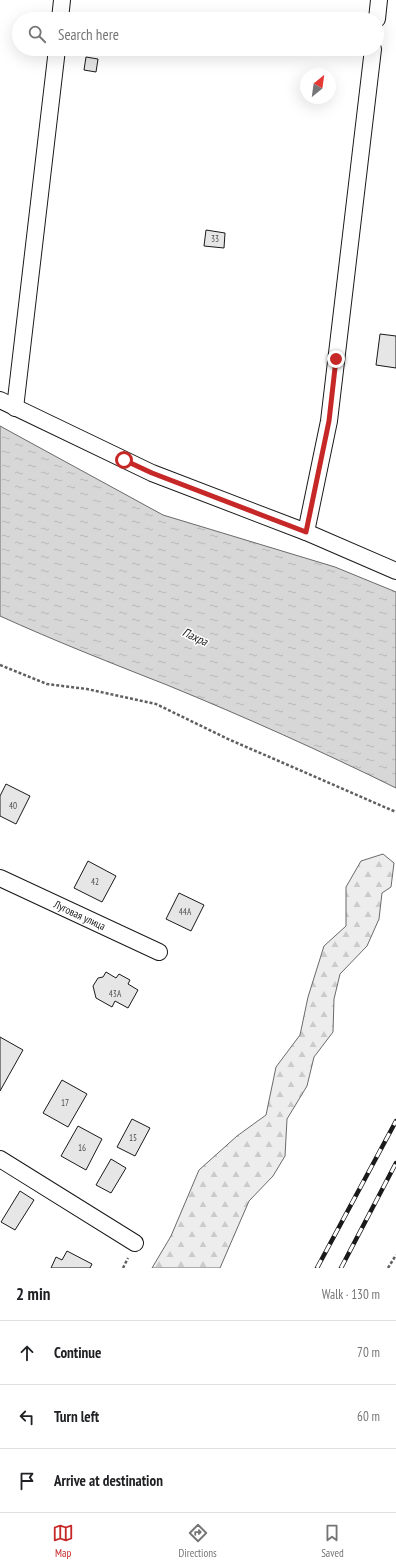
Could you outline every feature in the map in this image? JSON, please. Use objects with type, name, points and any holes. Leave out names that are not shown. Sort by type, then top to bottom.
[{"type":"street","points":[[61,12],[62,0]]},
{"type":"street","points":[[378,12],[379,0]]},
{"type":"street","points":[[15,408],[56,56]]},
{"type":"street","points":[[306,532],[329,421],[372,56]]},
{"type":"street","points":[[0,400],[152,473],[306,532],[396,571]]},
{"type":"street","name":"Луговая улица","points":[[0,878],[159,952]]},
{"type":"street","points":[[0,1159],[135,1243]]},
{"type":"path","points":[[0,665],[47,684],[87,689],[156,704],[228,739],[396,812]]},
{"type":"path","points":[[388,1268],[396,1255]]},
{"type":"green space","points":[[383,854],[394,863],[391,887],[382,893],[379,919],[367,946],[340,974],[334,999],[333,1032],[314,1057],[307,1086],[287,1119],[285,1156],[273,1176],[249,1201],[220,1268],[152,1268],[171,1236],[199,1170],[237,1136],[266,1115],[276,1067],[300,1035],[308,997],[324,946],[346,926],[346,887],[361,861]]},
{"type":"water","name":"Пахра","points":[[0,426],[163,515],[335,567],[396,592],[396,788],[254,722],[0,616]]},
{"type":"building","points":[[86,57],[98,59],[96,72],[84,70]]},
{"type":"building","points":[[206,230],[225,233],[224,248],[204,246]]},
{"type":"building","points":[[380,334],[396,336],[396,368],[376,365]]},
{"type":"building","points":[[6,784],[30,796],[16,824],[0,816],[0,796]]},
{"type":"building","points":[[88,861],[116,876],[102,902],[74,888]]},
{"type":"building","points":[[179,893],[204,905],[191,931],[166,919]]},
{"type":"building","points":[[106,972],[116,978],[119,974],[130,980],[128,984],[138,990],[128,1008],[115,1001],[112,1007],[96,998],[93,986],[98,978],[103,977]]},
{"type":"building","points":[[0,1037],[23,1050],[0,1091]]},
{"type":"building","points":[[62,1080],[87,1094],[68,1127],[43,1113]]},
{"type":"building","points":[[132,1119],[150,1128],[135,1156],[117,1147]]},
{"type":"building","points":[[78,1126],[102,1139],[86,1170],[61,1156]]},
{"type":"building","points":[[111,1159],[126,1168],[111,1193],[96,1185]]},
{"type":"building","points":[[20,1191],[34,1200],[15,1230],[1,1222]]},
{"type":"building","points":[[67,1251],[92,1264],[90,1268],[51,1268],[56,1257],[62,1260]]},
{"type":"railway","points":[[317,1268],[396,1121]]},
{"type":"railway","points":[[341,1268],[396,1163]]},
{"type":"route","points":[[124,460],[152,473],[306,532],[329,421],[336,359]]}]
